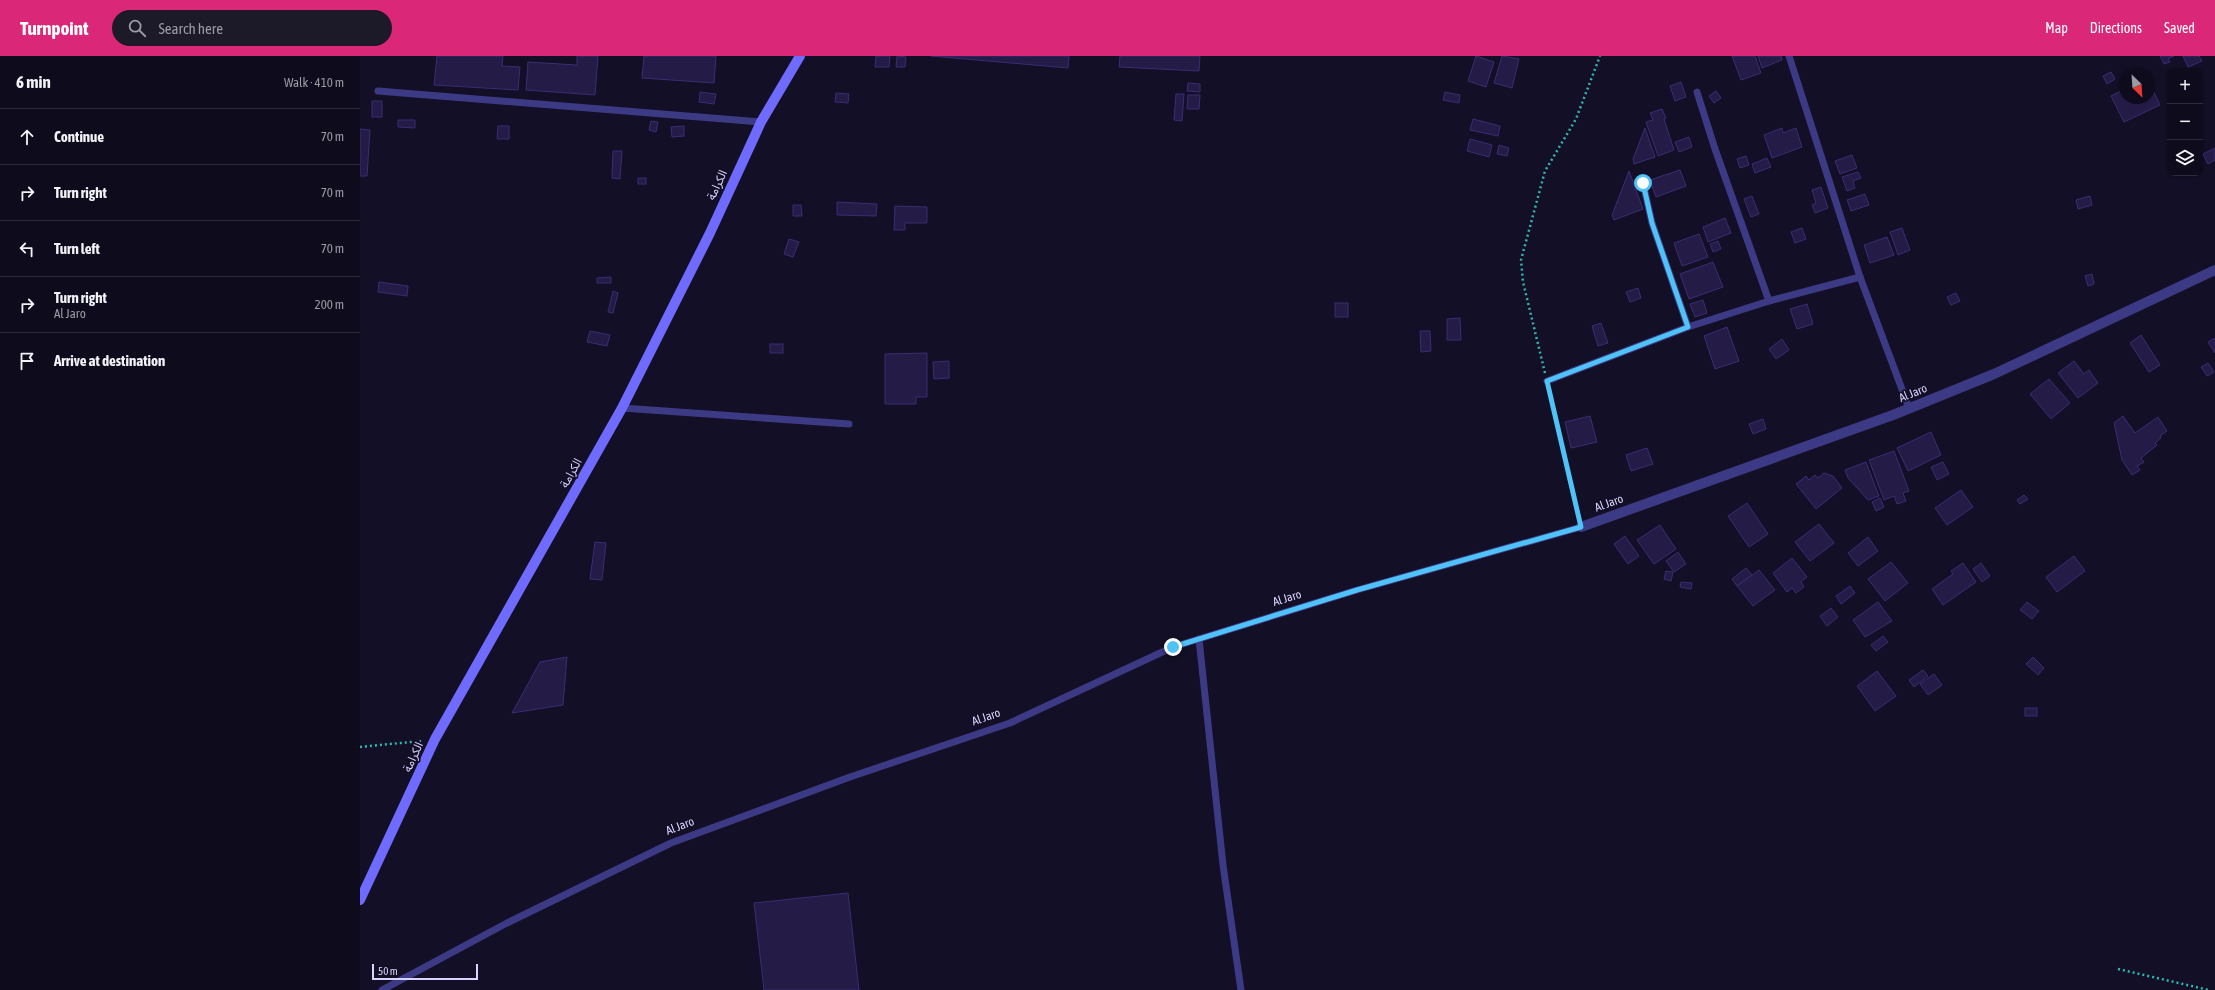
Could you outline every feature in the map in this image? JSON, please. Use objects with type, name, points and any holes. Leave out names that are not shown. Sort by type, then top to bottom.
[{"type":"main road","name":"الكرامة","points":[[360,900],[435,739],[622,408],[710,233],[761,122],[800,56]]},
{"type":"street","name":"Al Jaro","points":[[1581,527],[1909,408],[1994,374],[2215,270]]},
{"type":"lane","points":[[1789,56],[1860,277],[1909,408]]},
{"type":"lane","points":[[378,91],[761,122]]},
{"type":"lane","points":[[1697,92],[1715,149],[1769,301]]},
{"type":"lane","points":[[1643,183],[1652,223],[1688,327]]},
{"type":"lane","points":[[1547,381],[1688,327],[1769,301],[1860,277]]},
{"type":"lane","points":[[622,408],[849,424]]},
{"type":"lane","name":"Al Jaro","points":[[382,990],[507,923],[670,844],[850,777],[1010,723],[1173,647],[1357,590],[1581,527]]},
{"type":"lane","points":[[1199,639],[1223,865],[1241,990]]},
{"type":"path","points":[[1581,527],[1523,282],[1521,260],[1545,171],[1576,118],[1600,56]]},
{"type":"path","points":[[360,747],[435,739]]},
{"type":"path","points":[[2118,969],[2209,990]]},
{"type":"building","points":[[437,56],[503,56],[502,66],[520,67],[518,90],[434,85]]},
{"type":"building","points":[[577,56],[598,56],[595,95],[526,90],[528,62],[577,65]]},
{"type":"building","points":[[644,56],[716,56],[714,83],[642,78]]},
{"type":"building","points":[[876,56],[890,56],[889,67],[875,67]]},
{"type":"building","points":[[897,56],[906,57],[905,67],[896,67]]},
{"type":"building","points":[[931,56],[1069,56],[1068,68]]},
{"type":"building","points":[[1120,56],[1200,56],[1199,71],[1119,67]]},
{"type":"building","points":[[1476,56],[1494,62],[1486,87],[1468,81]]},
{"type":"building","points":[[1502,56],[1519,59],[1512,88],[1494,83]]},
{"type":"building","points":[[1732,56],[1755,56],[1761,73],[1741,80]]},
{"type":"building","points":[[1758,56],[1781,56],[1782,60],[1762,68]]},
{"type":"building","points":[[2160,56],[2174,56],[2168,59],[2170,62],[2164,64]]},
{"type":"building","points":[[2183,56],[2199,56],[2202,61],[2188,67]]},
{"type":"building","points":[[2111,72],[2115,79],[2107,84],[2103,76]]},
{"type":"building","points":[[1681,82],[1686,97],[1675,101],[1670,86]]},
{"type":"building","points":[[1188,83],[1200,84],[1200,92],[1187,91]]},
{"type":"building","points":[[1716,91],[1721,98],[1714,103],[1709,96]]},
{"type":"building","points":[[700,92],[716,94],[714,104],[699,102]]},
{"type":"building","points":[[1445,92],[1460,95],[1459,103],[1443,100]]},
{"type":"building","points":[[2119,92],[2119,104],[2155,104],[2155,95],[2160,105],[2124,122],[2111,96]]},
{"type":"building","points":[[836,93],[849,94],[848,103],[835,102]]},
{"type":"building","points":[[1176,94],[1184,94],[1182,121],[1174,120]]},
{"type":"building","points":[[1188,95],[1200,95],[1199,109],[1187,109]]},
{"type":"building","points":[[372,101],[382,101],[382,117],[372,117]]},
{"type":"building","points":[[1662,109],[1666,118],[1664,119],[1674,150],[1658,156],[1646,122],[1653,120],[1650,113]]},
{"type":"building","points":[[1473,119],[1500,126],[1498,136],[1470,130]]},
{"type":"building","points":[[398,120],[415,120],[415,128],[398,127]]},
{"type":"building","points":[[651,121],[658,122],[656,132],[649,130]]},
{"type":"building","points":[[498,126],[509,126],[509,139],[497,139]]},
{"type":"building","points":[[684,126],[684,136],[672,137],[671,127]]},
{"type":"building","points":[[1645,128],[1655,157],[1634,164],[1633,159]]},
{"type":"building","points":[[1782,128],[1783,133],[1796,128],[1802,147],[1772,158],[1764,135]]},
{"type":"building","points":[[360,129],[370,130],[367,176],[360,176]]},
{"type":"building","points":[[1689,137],[1692,147],[1679,152],[1675,142]]},
{"type":"building","points":[[1470,139],[1492,145],[1489,157],[1467,151]]},
{"type":"building","points":[[1499,145],[1509,148],[1507,156],[1497,154]]},
{"type":"building","points":[[2215,148],[2215,160],[2208,164],[2203,154]]},
{"type":"building","points":[[613,151],[622,151],[620,179],[612,178]]},
{"type":"building","points":[[1852,155],[1857,168],[1840,174],[1835,161]]},
{"type":"building","points":[[1746,156],[1749,165],[1740,168],[1737,159]]},
{"type":"building","points":[[1767,158],[1771,167],[1755,173],[1752,164]]},
{"type":"building","points":[[1680,170],[1686,186],[1656,197],[1650,180]]},
{"type":"building","points":[[1629,171],[1643,209],[1614,220],[1612,215]]},
{"type":"building","points":[[1858,172],[1861,178],[1853,181],[1855,188],[1847,191],[1842,177]]},
{"type":"building","points":[[638,178],[646,178],[646,184],[638,184]]},
{"type":"building","points":[[1821,187],[1828,208],[1815,213],[1812,205],[1816,203],[1812,190]]},
{"type":"building","points":[[1865,194],[1869,205],[1851,211],[1847,200]]},
{"type":"building","points":[[1752,196],[1759,214],[1751,217],[1744,199]]},
{"type":"building","points":[[2090,196],[2092,205],[2078,209],[2076,200]]},
{"type":"building","points":[[837,202],[877,204],[876,216],[837,215]]},
{"type":"building","points":[[793,205],[801,205],[802,216],[793,216]]},
{"type":"building","points":[[895,206],[927,207],[927,223],[905,223],[905,230],[894,230]]},
{"type":"building","points":[[1725,218],[1731,233],[1708,242],[1703,227]]},
{"type":"building","points":[[1802,228],[1806,239],[1795,243],[1791,232]]},
{"type":"building","points":[[1902,228],[1910,250],[1898,255],[1890,232]]},
{"type":"building","points":[[1699,234],[1708,257],[1682,266],[1674,243]]},
{"type":"building","points":[[1887,237],[1894,255],[1870,263],[1864,245]]},
{"type":"building","points":[[789,239],[799,242],[793,257],[784,254]]},
{"type":"building","points":[[1718,241],[1721,249],[1713,252],[1710,244]]},
{"type":"building","points":[[1713,262],[1723,287],[1689,299],[1680,274]]},
{"type":"building","points":[[2092,274],[2094,284],[2088,286],[2085,276]]},
{"type":"building","points":[[611,277],[611,283],[597,283],[597,278]]},
{"type":"building","points":[[379,282],[408,286],[407,296],[378,292]]},
{"type":"building","points":[[1638,288],[1641,298],[1630,302],[1626,292]]},
{"type":"building","points":[[613,291],[618,293],[613,313],[608,312]]},
{"type":"building","points":[[1956,293],[1960,301],[1951,305],[1947,297]]},
{"type":"building","points":[[1703,300],[1707,313],[1695,317],[1690,304]]},
{"type":"building","points":[[1335,303],[1348,303],[1348,317],[1335,317]]},
{"type":"building","points":[[1807,304],[1813,324],[1797,329],[1790,309]]},
{"type":"building","points":[[1460,318],[1461,340],[1447,340],[1447,319]]},
{"type":"building","points":[[1601,323],[1608,343],[1598,346],[1592,326]]},
{"type":"building","points":[[1727,327],[1739,361],[1715,369],[1704,336]]},
{"type":"building","points":[[590,331],[610,335],[607,346],[587,342]]},
{"type":"building","points":[[1420,331],[1430,331],[1431,351],[1421,352]]},
{"type":"building","points":[[2141,335],[2160,365],[2149,372],[2130,343]]},
{"type":"building","points":[[2215,338],[2215,353],[2208,342]]},
{"type":"building","points":[[1782,339],[1789,350],[1776,359],[1769,349]]},
{"type":"building","points":[[770,344],[783,344],[783,353],[770,353]]},
{"type":"building","points":[[927,353],[927,397],[916,397],[916,404],[885,404],[885,354]]},
{"type":"building","points":[[949,361],[949,378],[934,379],[933,362]]},
{"type":"building","points":[[2074,361],[2084,374],[2089,370],[2098,383],[2078,398],[2058,373]]},
{"type":"building","points":[[2208,363],[2214,372],[2207,376],[2201,367]]},
{"type":"building","points":[[2049,379],[2070,403],[2051,419],[2030,394]]},
{"type":"building","points":[[1590,416],[1597,442],[1571,448],[1565,422]]},
{"type":"building","points":[[2123,416],[2135,433],[2158,417],[2167,431],[2160,436],[2161,438],[2155,443],[2157,445],[2141,458],[2144,462],[2137,466],[2140,470],[2132,475],[2122,460],[2114,423]]},
{"type":"building","points":[[1763,419],[1766,429],[1753,434],[1749,424]]},
{"type":"building","points":[[1931,432],[1941,455],[1908,471],[1897,448]]},
{"type":"building","points":[[1647,448],[1653,464],[1631,471],[1626,455]]},
{"type":"building","points":[[1894,451],[1909,491],[1903,493],[1906,501],[1897,504],[1894,496],[1884,500],[1869,460]]},
{"type":"building","points":[[1866,462],[1879,496],[1868,500],[1848,478],[1845,470]]},
{"type":"building","points":[[1943,462],[1949,474],[1937,480],[1931,467]]},
{"type":"building","points":[[1824,473],[1833,476],[1842,488],[1816,509],[1796,484],[1806,476],[1809,480],[1815,475],[1818,478]]},
{"type":"building","points":[[1961,490],[1973,507],[1947,525],[1935,508]]},
{"type":"building","points":[[2024,495],[2028,499],[2020,504],[2017,500]]},
{"type":"building","points":[[1880,498],[1884,507],[1876,511],[1872,502]]},
{"type":"building","points":[[1747,503],[1768,534],[1749,547],[1728,516]]},
{"type":"building","points":[[1819,524],[1834,543],[1810,561],[1795,542]]},
{"type":"building","points":[[1660,525],[1676,549],[1654,564],[1637,540]]},
{"type":"building","points":[[1625,536],[1639,556],[1628,564],[1614,544]]},
{"type":"building","points":[[1868,537],[1878,551],[1858,566],[1848,553]]},
{"type":"building","points":[[595,542],[606,543],[602,580],[590,579]]},
{"type":"building","points":[[1678,552],[1686,564],[1674,572],[1666,561]]},
{"type":"building","points":[[2074,556],[2085,571],[2057,592],[2046,577]]},
{"type":"building","points":[[1792,558],[1807,577],[1801,582],[1804,587],[1796,593],[1792,588],[1787,592],[1773,573]]},
{"type":"building","points":[[1891,562],[1908,583],[1885,601],[1868,579]]},
{"type":"building","points":[[1963,563],[1976,582],[1943,605],[1932,589],[1953,574],[1951,571]]},
{"type":"building","points":[[1981,563],[1990,576],[1982,582],[1973,569]]},
{"type":"building","points":[[1746,568],[1752,575],[1737,586],[1732,579]]},
{"type":"building","points":[[1759,570],[1775,590],[1753,606],[1737,586]]},
{"type":"building","points":[[1666,571],[1673,572],[1671,581],[1664,579]]},
{"type":"building","points":[[1681,582],[1692,583],[1691,589],[1680,587]]},
{"type":"building","points":[[1850,586],[1855,593],[1841,604],[1836,596]]},
{"type":"building","points":[[1878,602],[1892,621],[1865,637],[1853,620]]},
{"type":"building","points":[[2027,602],[2039,611],[2032,619],[2020,610]]},
{"type":"building","points":[[1831,608],[1838,617],[1827,626],[1820,616]]},
{"type":"building","points":[[1883,636],[1888,642],[1876,651],[1871,645]]},
{"type":"building","points":[[567,657],[563,705],[512,713],[540,662]]},
{"type":"building","points":[[2033,657],[2044,668],[2038,675],[2026,664]]},
{"type":"building","points":[[1923,670],[1928,676],[1914,687],[1909,680]]},
{"type":"building","points":[[1877,671],[1896,696],[1875,711],[1857,686]]},
{"type":"building","points":[[1934,674],[1942,685],[1928,695],[1920,684]]},
{"type":"building","points":[[2025,708],[2037,708],[2037,716],[2025,716]]},
{"type":"building","points":[[848,893],[859,990],[764,990],[754,903]]},
{"type":"route","points":[[1173,647],[1357,590],[1581,527],[1547,381],[1688,327],[1652,223],[1643,183]]}]
